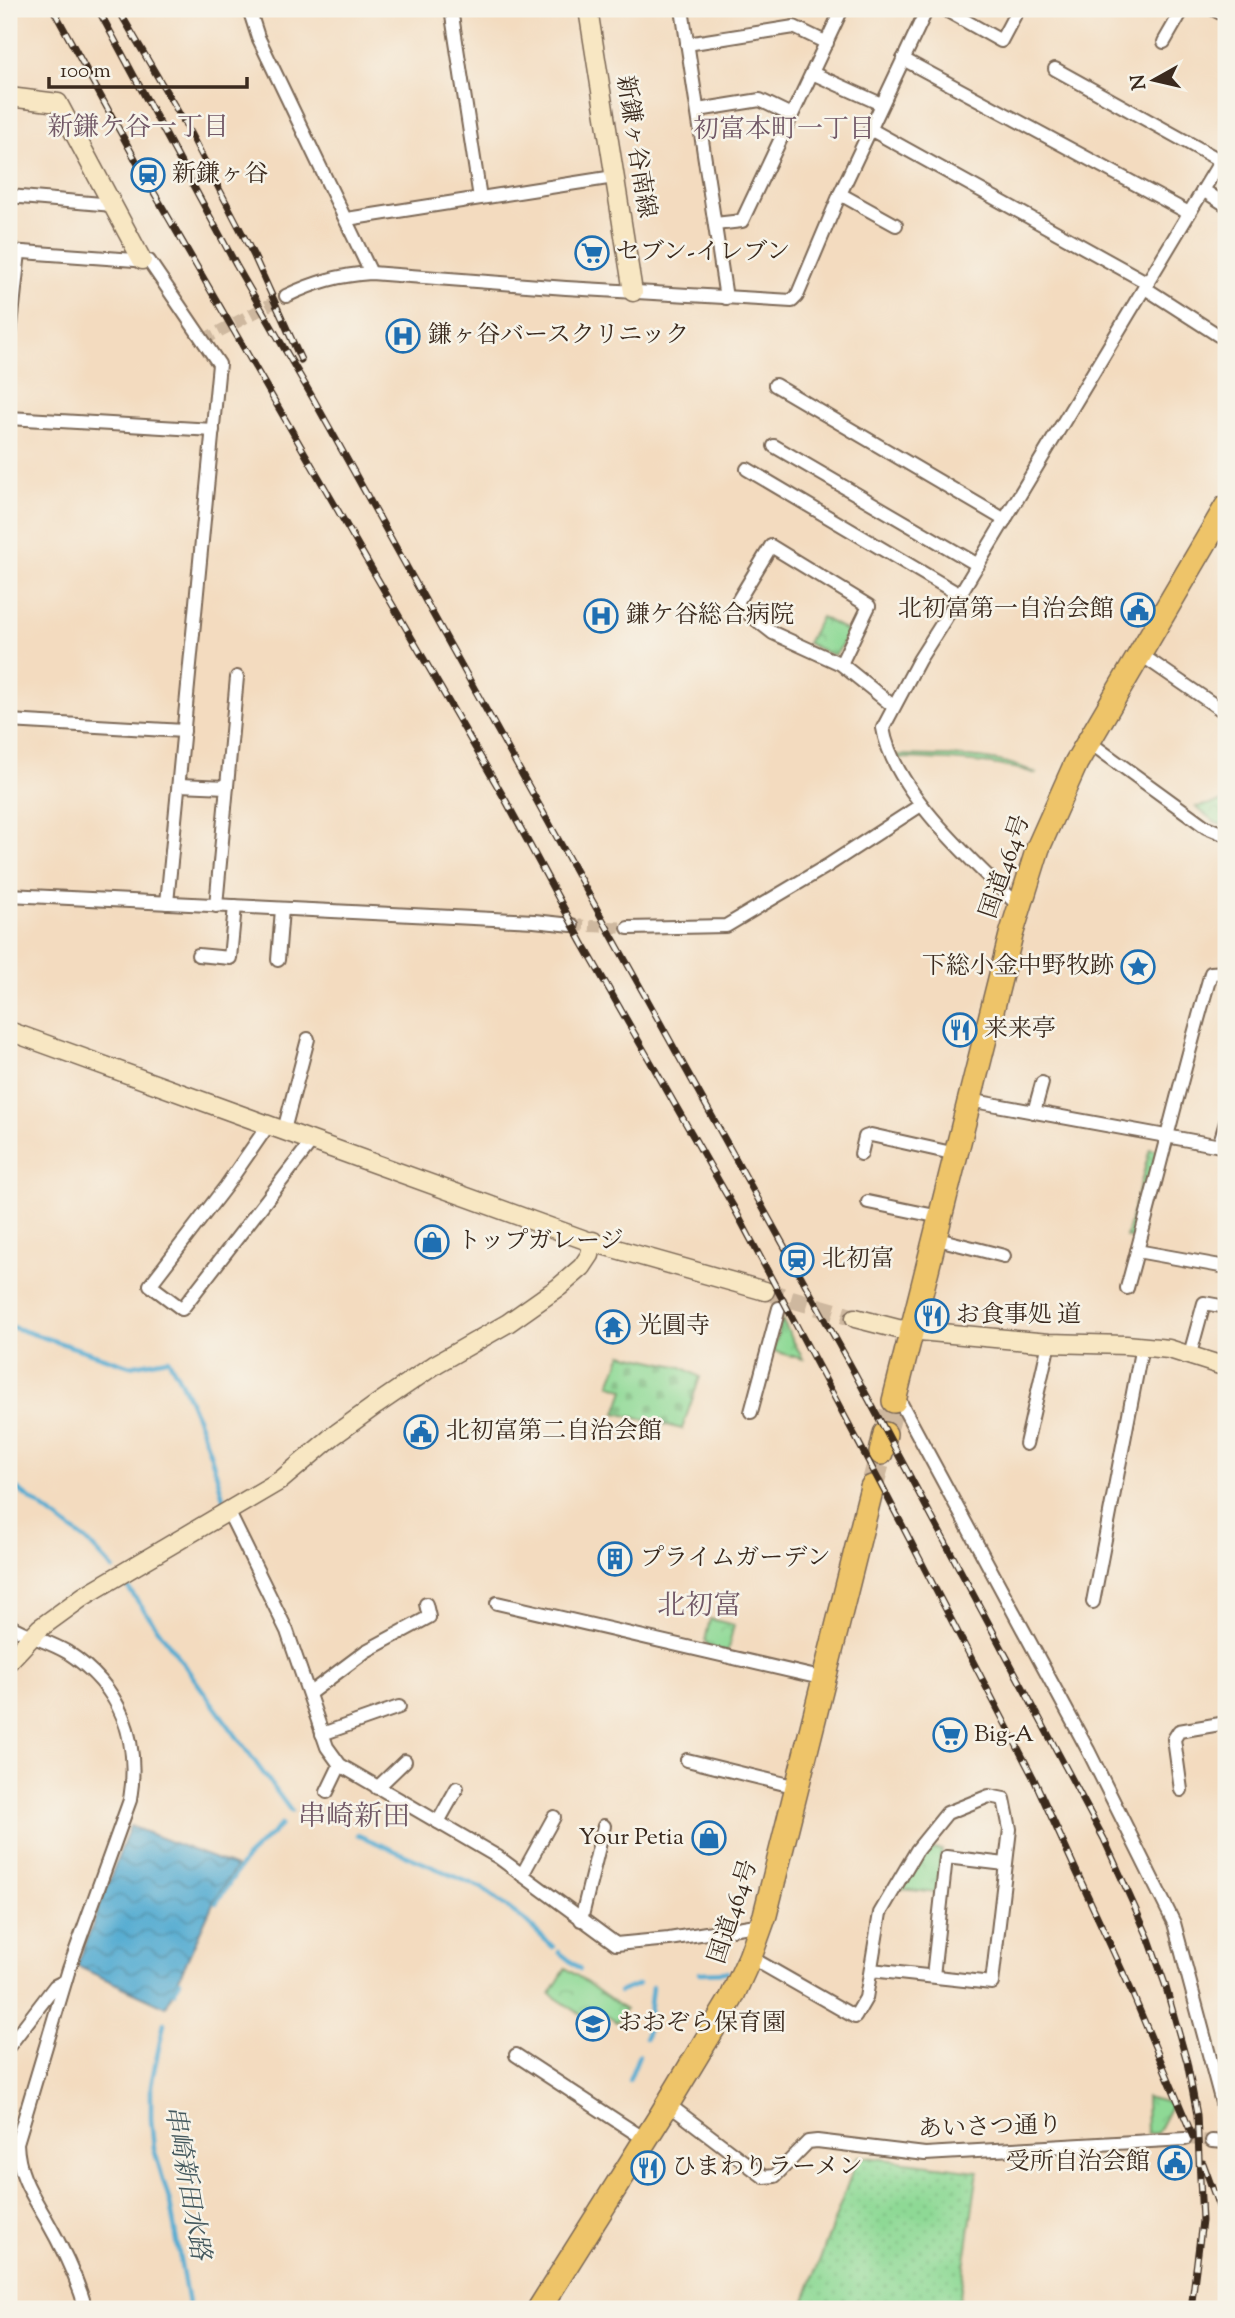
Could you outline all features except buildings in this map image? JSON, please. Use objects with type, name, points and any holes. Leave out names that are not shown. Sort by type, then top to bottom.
[{"type":"highway","name":"国道464号","points":[[895,1397],[1019,906],[1048,824],[1064,787],[1089,742],[1226,507]]},
{"type":"highway","name":"国道464号","points":[[539,2309],[731,1999],[750,1957],[762,1924],[873,1487]]},
{"type":"street","points":[[249,9],[258,37],[371,273]]},
{"type":"street","points":[[451,9],[480,198]]},
{"type":"street","name":"新鎌ヶ谷南線","points":[[588,9],[633,292]]},
{"type":"street","points":[[682,9],[726,298]]},
{"type":"street","points":[[715,224],[742,221],[842,9]]},
{"type":"street","points":[[286,296],[345,274],[371,273],[792,301],[797,296],[840,194],[927,9]]},
{"type":"street","points":[[944,9],[1002,46],[1018,9]]},
{"type":"street","points":[[1164,42],[1183,9]]},
{"type":"street","points":[[1213,9],[1226,16]]},
{"type":"street","points":[[687,44],[794,27],[827,43]]},
{"type":"street","points":[[903,59],[1189,213]]},
{"type":"street","points":[[1019,906],[980,869],[921,805],[892,758],[883,728],[919,660],[1203,190],[1222,164],[1055,69]]},
{"type":"street","points":[[812,74],[881,104]]},
{"type":"street","points":[[9,97],[58,103],[142,260]]},
{"type":"street","points":[[698,110],[760,100],[791,115]]},
{"type":"street","points":[[870,130],[1146,286],[1217,335]]},
{"type":"street","points":[[346,219],[614,177]]},
{"type":"street","points":[[1203,190],[1226,205]]},
{"type":"street","points":[[840,194],[896,225]]},
{"type":"street","points":[[9,196],[113,205]]},
{"type":"street","points":[[9,344],[14,251],[142,260],[149,261],[219,364],[167,903]]},
{"type":"street","points":[[775,385],[1005,520]]},
{"type":"street","points":[[9,418],[213,430]]},
{"type":"street","points":[[774,446],[978,565]]},
{"type":"street","points":[[747,469],[960,595]]},
{"type":"street","points":[[841,664],[869,606],[771,546],[736,604],[774,633],[841,664],[893,706]]},
{"type":"street","points":[[1140,654],[1226,713]]},
{"type":"street","points":[[216,906],[237,677]]},
{"type":"street","points":[[9,721],[184,731]]},
{"type":"street","points":[[1089,742],[1206,827],[1226,835]]},
{"type":"street","points":[[179,785],[227,787]]},
{"type":"street","points":[[628,928],[726,926],[827,866],[921,805]]},
{"type":"street","points":[[9,895],[572,925]]},
{"type":"street","points":[[198,956],[230,958],[235,906]]},
{"type":"street","points":[[278,960],[282,909]]},
{"type":"street","points":[[1127,1287],[1211,973],[1226,972]]},
{"type":"street","points":[[9,1031],[593,1241],[765,1291]]},
{"type":"street","points":[[308,1039],[276,1127],[226,1186],[150,1285],[182,1309],[313,1140]]},
{"type":"street","points":[[1034,1112],[1042,1083]]},
{"type":"street","points":[[968,1100],[1223,1146],[1226,1122]]},
{"type":"street","points":[[861,1154],[865,1137],[871,1135],[956,1154]]},
{"type":"street","points":[[868,1202],[937,1227],[1004,1256]]},
{"type":"street","points":[[9,1661],[32,1635],[84,1596],[281,1480],[333,1436],[400,1388],[508,1323],[559,1287],[582,1267],[590,1255],[593,1241]]},
{"type":"street","points":[[1138,1251],[1226,1267]]},
{"type":"street","points":[[1190,1354],[1205,1303],[1226,1307]]},
{"type":"street","points":[[751,1412],[779,1308]]},
{"type":"street","points":[[855,1318],[911,1330],[1049,1343],[1142,1346],[1190,1354],[1226,1367]]},
{"type":"street","points":[[1026,1444],[1049,1343]]},
{"type":"street","points":[[1093,1602],[1142,1346]]},
{"type":"street","points":[[895,1397],[1088,1750],[1174,1923],[1222,2104],[1226,2133]]},
{"type":"street","points":[[228,1511],[288,1631],[327,1747],[340,1765],[498,1857],[616,1944],[627,1945],[762,1924]]},
{"type":"street","points":[[496,1603],[825,1679]]},
{"type":"street","points":[[310,1693],[366,1651],[429,1617],[426,1604]]},
{"type":"street","points":[[9,1625],[69,1654],[100,1680],[116,1700],[125,1718],[134,1762],[130,1800],[65,1982],[17,2143],[17,2159],[28,2191],[46,2218],[69,2263],[86,2309]]},
{"type":"street","points":[[323,1734],[399,1707]]},
{"type":"street","points":[[1181,1790],[1174,1740],[1179,1731],[1226,1723]]},
{"type":"street","points":[[687,1760],[797,1787]]},
{"type":"street","points":[[377,1788],[405,1761]]},
{"type":"street","points":[[327,1792],[340,1765]]},
{"type":"street","points":[[438,1822],[457,1788]]},
{"type":"street","points":[[750,1957],[855,2017],[866,1998],[880,1913],[917,1850],[947,1813],[989,1796],[1004,1799],[1010,1829],[992,1983],[871,1970]]},
{"type":"street","points":[[522,1875],[554,1817]]},
{"type":"street","points":[[581,1920],[604,1826]]},
{"type":"street","points":[[933,1976],[946,1857],[1005,1864]]},
{"type":"street","points":[[9,2046],[55,1986],[65,1982]]},
{"type":"street","points":[[516,2055],[646,2140]]},
{"type":"street","name":"あいさつ通り","points":[[668,2104],[764,2177],[775,2176],[808,2142],[817,2141],[925,2154],[1185,2139]]},
{"type":"street","points":[[1212,2141],[1226,2142]]},
{"type":"green space","points":[[821,617],[849,632],[837,653],[832,655],[807,643]]},
{"type":"green space","points":[[895,755],[986,759],[1021,767],[1037,774],[986,763],[896,758]]},
{"type":"green space","points":[[1226,801],[1226,826],[1216,823],[1196,807]]},
{"type":"green space","points":[[1150,1149],[1157,1151],[1134,1239],[1126,1237]]},
{"type":"green space","points":[[782,1320],[803,1359],[773,1351]]},
{"type":"green space","points":[[622,1354],[682,1367],[700,1377],[682,1429],[616,1413],[624,1390],[610,1384]]},
{"type":"green space","points":[[710,1619],[734,1625],[727,1652],[708,1647],[705,1641]]},
{"type":"green space","points":[[928,1849],[942,1850],[936,1893],[901,1889]]},
{"type":"green space","points":[[566,1968],[625,2010],[616,2022],[600,2011],[592,2022],[550,1994]]},
{"type":"green space","points":[[1146,2097],[1172,2104],[1157,2133],[1147,2134]]},
{"type":"green space","points":[[858,2156],[978,2171],[958,2309],[802,2309]]},
{"type":"water","points":[[130,1826],[236,1867],[214,1901],[166,2007],[77,1966]]},
{"type":"waterway","points":[[9,1326],[130,1366],[168,1359],[202,1429],[225,1505]]},
{"type":"waterway","name":"串崎新田水路","points":[[9,1483],[87,1541],[113,1569]]},
{"type":"waterway","name":"串崎新田水路","points":[[128,1588],[291,1811]]},
{"type":"waterway","name":"串崎新田水路","points":[[216,1903],[246,1858],[281,1825]]},
{"type":"waterway","points":[[358,1835],[482,1888],[524,1920],[553,1947]]},
{"type":"waterway","points":[[559,1952],[580,1969]]},
{"type":"waterway","points":[[700,1973],[727,1972]]},
{"type":"waterway","name":"串崎新田水路","points":[[174,1992],[180,1981]]},
{"type":"waterway","points":[[620,1992],[639,1984]]},
{"type":"waterway","points":[[646,2038],[652,1987]]},
{"type":"waterway","name":"串崎新田水路","points":[[164,2023],[151,2085],[151,2119],[154,2149],[170,2203],[189,2309]]},
{"type":"waterway","points":[[629,2080],[639,2055]]},
{"type":"tunnel","points":[[203,340],[286,296]]},
{"type":"tunnel","points":[[572,925],[628,928]]},
{"type":"tunnel","points":[[765,1291],[855,1318]]},
{"type":"tunnel","points":[[779,1308],[782,1295]]},
{"type":"tunnel","points":[[885,1434],[894,1401]]},
{"type":"tunnel","points":[[872,1487],[881,1453]]},
{"type":"tunnel","points":[[1185,2139],[1212,2141]]},
{"type":"railway","points":[[53,9],[145,177],[506,801],[582,942],[733,1206],[1033,1777],[1131,1990],[1193,2137]]},
{"type":"railway","points":[[98,9],[236,265],[314,400],[853,1370],[1104,1839],[1149,1939],[1165,1984],[1187,2062],[1197,2115],[1202,2221],[1191,2309]]},
{"type":"railway","points":[[118,9],[187,127],[254,256],[301,360]]},
{"type":"railway","points":[[1203,2163],[1226,2226]]},
{"type":"place","name":"新鎌ヶ谷","points":[[148,175]]},
{"type":"place","name":"セブン-イレブン","points":[[592,253]]},
{"type":"place","name":"鎌ヶ谷バースクリニック","points":[[403,336]]},
{"type":"place","name":"北初富第一自治会館","points":[[1138,610]]},
{"type":"place","name":"鎌ケ谷総合病院","points":[[601,616]]},
{"type":"place","name":"下総小金中野牧跡","points":[[1138,967]]},
{"type":"place","name":"来来亭","points":[[960,1030]]},
{"type":"place","name":"トップガレージ","points":[[432,1242]]},
{"type":"place","name":"北初富","points":[[797,1260]]},
{"type":"place","name":"お食事処 道","points":[[932,1316]]},
{"type":"place","name":"光圓寺","points":[[613,1327]]},
{"type":"place","name":"北初富第二自治会館","points":[[421,1432]]},
{"type":"place","name":"プライムガーデン","points":[[615,1559]]},
{"type":"place","name":"Big-A","points":[[950,1735]]},
{"type":"place","name":"Your Petia","points":[[709,1838]]},
{"type":"place","name":"おおぞら保育園","points":[[593,2024]]},
{"type":"place","name":"受所自治会館","points":[[1175,2163]]},
{"type":"place","name":"ひまわりラーメン","points":[[648,2168]]},
{"type":"district","name":"新鎌ケ谷一丁目","points":[[138,128]]},
{"type":"district","name":"初富本町一丁目","points":[[784,130]]},
{"type":"district","name":"北初富","points":[[699,1607]]},
{"type":"district","name":"串崎新田","points":[[354,1818]]}]
